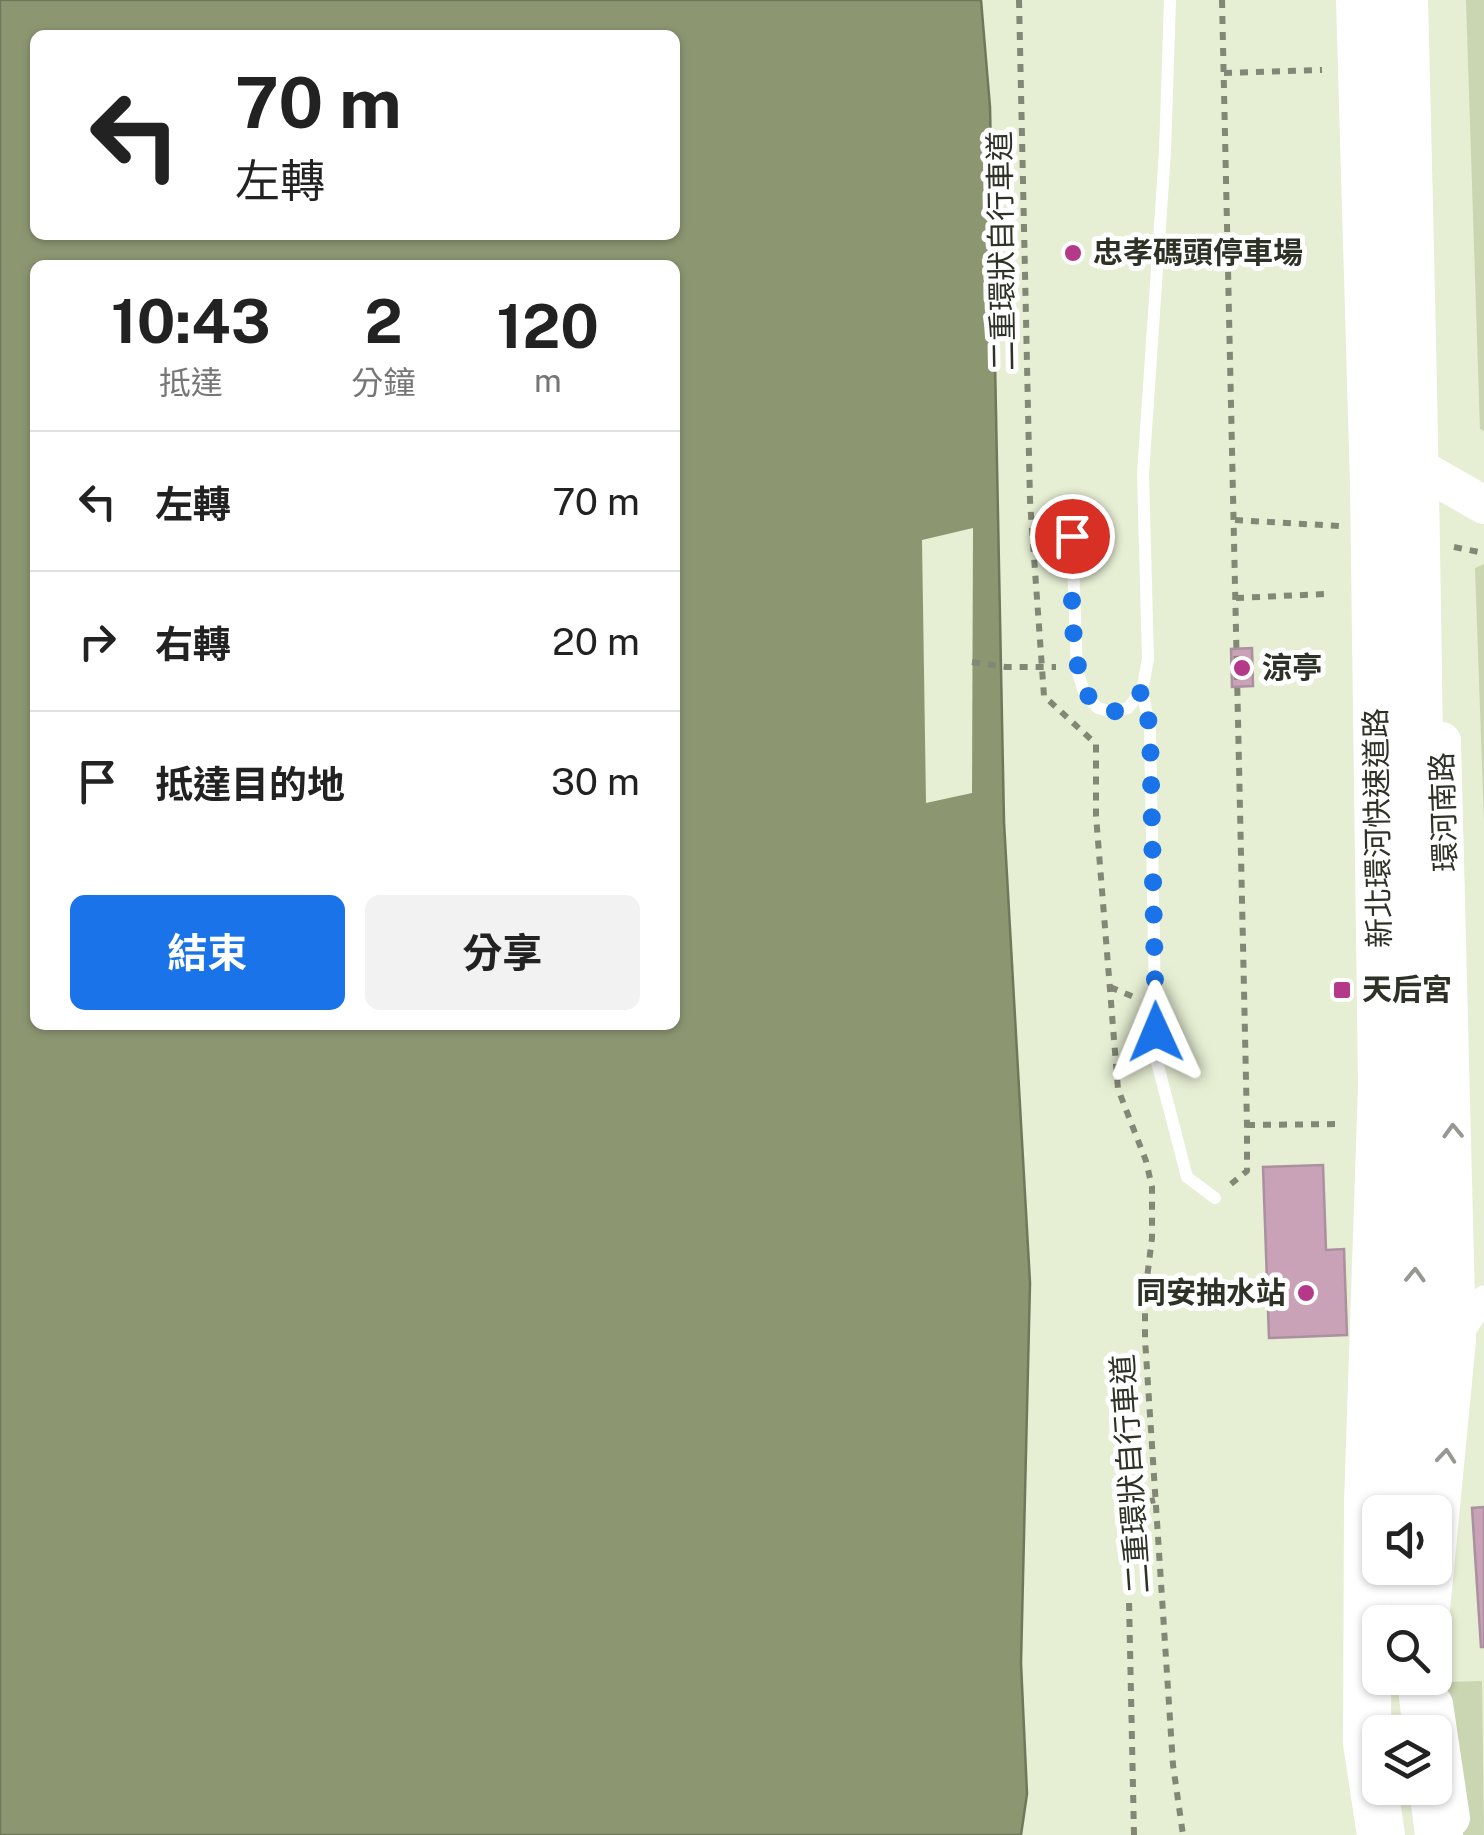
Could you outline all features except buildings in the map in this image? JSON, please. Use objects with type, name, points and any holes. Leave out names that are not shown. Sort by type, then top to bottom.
[{"type":"highway","name":"新北環河快速道路","points":[[1361,0],[1374,486],[1382,1086],[1368,1503],[1367,1743],[1381,1835]]},
{"type":"highway","name":"新北環河快速道路","points":[[1404,0],[1416,486],[1421,1084],[1411,1422],[1413,1495]]},
{"type":"highway","points":[[1378,1269],[1393,1431],[1391,1495]]},
{"type":"highway","points":[[1406,1805],[1410,1835]]},
{"type":"highway","points":[[1435,1805],[1439,1835]]},
{"type":"street","points":[[1359,1835],[1349,1692],[1375,1029],[1361,0]]},
{"type":"street","name":"環河南路","points":[[1417,0],[1457,1340],[1432,1605]]},
{"type":"street","points":[[1367,438],[1484,505]]},
{"type":"street","points":[[1457,1340],[1484,1298]]},
{"type":"street","points":[[1432,1695],[1453,1835]]},
{"type":"lane","points":[[1170,0],[1165,152],[1144,474],[1148,659],[1142,691],[1150,728],[1156,1058],[1187,1178],[1215,1198]]},
{"type":"lane","points":[[1072,536],[1077,670],[1084,694],[1098,708],[1114,712],[1128,708],[1142,691]]},
{"type":"path","name":"二重環狀自行車道","points":[[1019,0],[1030,501]]},
{"type":"path","points":[[1222,0],[1247,1171]]},
{"type":"path","points":[[1224,72],[1322,70]]},
{"type":"path","points":[[1236,598],[1326,594]]},
{"type":"path","points":[[972,662],[1077,670]]},
{"type":"path","name":"二重環狀自行車道","points":[[1096,816],[1118,1089],[1152,1187],[1146,1339],[1173,1765],[1183,1835]]},
{"type":"path","points":[[1247,1124],[1343,1124]]},
{"type":"path","points":[[1134,1835],[1127,1507],[1154,1500]]},
{"type":"shaded area","points":[[0,0],[981,0],[990,107],[1004,822],[1030,1283],[1021,1663],[1027,1794],[1021,1835],[0,1835]]},
{"type":"shaded area","points":[[1466,0],[1484,0],[1484,431],[1480,429]]},
{"type":"shaded area","points":[[1484,564],[1484,821],[1475,568]]},
{"type":"shaded area","points":[[1482,1681],[1484,1835],[1463,1835],[1452,1786],[1452,1715],[1449,1715],[1448,1695],[1452,1695],[1452,1682]]},
{"type":"pier","points":[[973,528],[972,793],[926,803],[922,540]]},
{"type":"place","name":"忠孝碼頭停車場","points":[[1073,253]]},
{"type":"place","name":"涼亭","points":[[1242,668]]},
{"type":"place","name":"天后宮","points":[[1342,990]]},
{"type":"place","name":"同安抽水站","points":[[1306,1293]]},
{"type":"route","points":[[1072,536],[1077,670],[1084,694],[1098,708],[1114,712],[1128,708],[1142,691],[1150,728],[1156,1032]]}]
